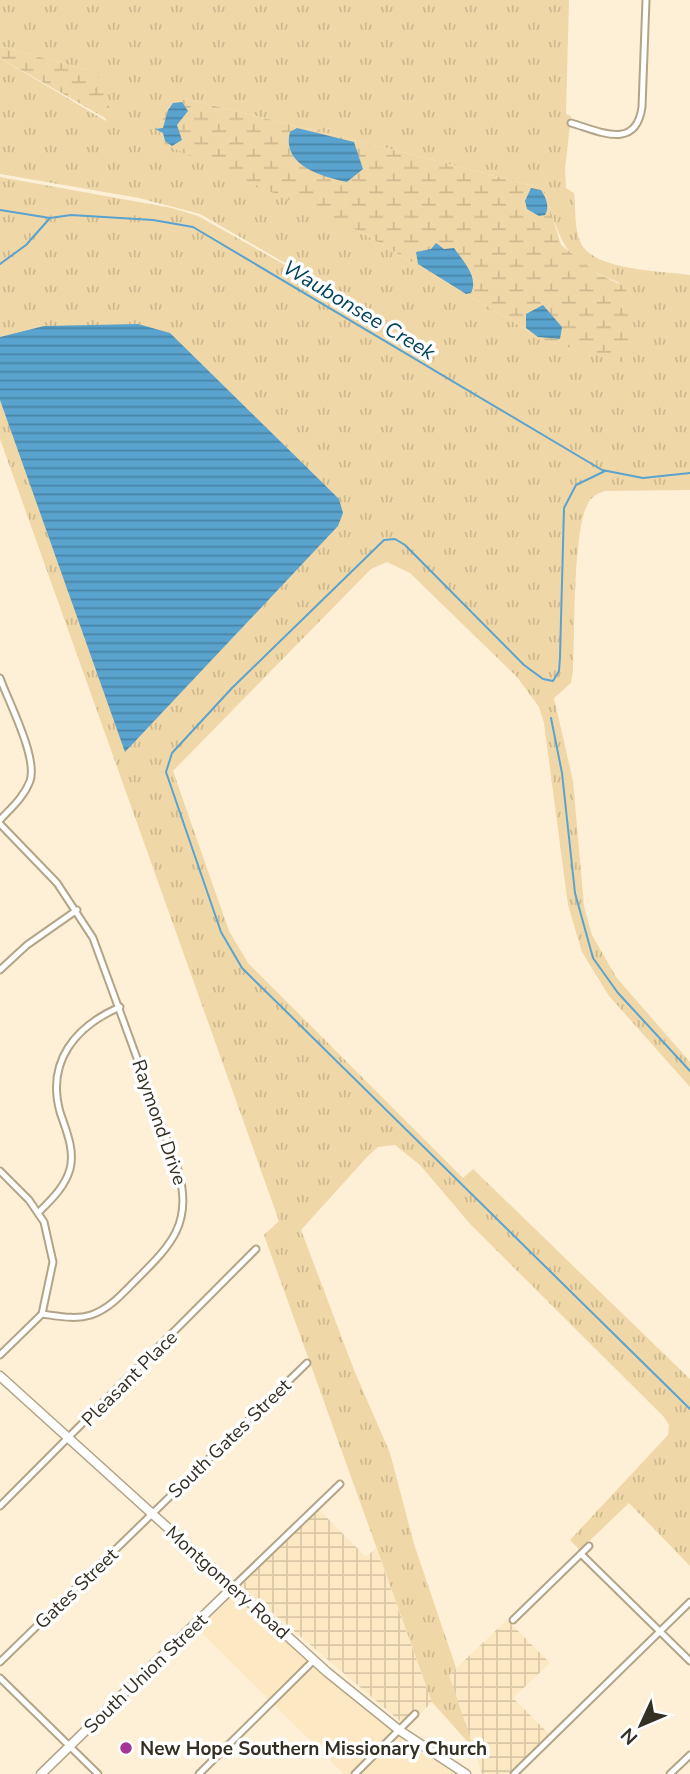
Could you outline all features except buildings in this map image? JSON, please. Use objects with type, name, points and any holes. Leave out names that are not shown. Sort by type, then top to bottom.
[{"type":"street","points":[[571,123],[616,135],[628,132],[638,123],[642,107],[646,0]]},
{"type":"street","points":[[0,678],[3,699],[31,758],[31,779],[21,798],[0,822]]},
{"type":"street","name":"Raymond Drive","points":[[0,822],[57,883],[77,910],[102,957],[180,1178],[184,1201],[183,1214],[172,1242],[113,1303],[79,1317],[42,1314]]},
{"type":"street","points":[[0,970],[27,944],[77,910]]},
{"type":"street","points":[[39,1212],[61,1189],[72,1160],[56,1094],[58,1067],[79,1032],[102,1015],[120,1007]]},
{"type":"street","points":[[0,1171],[39,1212],[50,1236],[53,1262],[42,1314],[0,1355]]},
{"type":"street","name":"Pleasant Place","points":[[0,1506],[256,1249]]},
{"type":"street","name":"South Gates Street","points":[[152,1514],[307,1363]]},
{"type":"street","name":"Montgomery Road","points":[[0,1376],[314,1660],[399,1730],[466,1774]]},
{"type":"street","name":"South Union Street","points":[[41,1774],[340,1484]]},
{"type":"street","name":"Gates Street","points":[[0,1662],[152,1514]]},
{"type":"street","points":[[513,1620],[589,1546]]},
{"type":"street","points":[[581,1554],[690,1661]]},
{"type":"street","points":[[514,1774],[690,1602]]},
{"type":"street","points":[[199,1774],[314,1660]]},
{"type":"street","points":[[0,1678],[98,1774]]},
{"type":"street","points":[[355,1774],[415,1714]]},
{"type":"street","points":[[670,1774],[690,1755]]},
{"type":"shaded area","points":[[319,1510],[366,1557],[376,1548],[432,1702],[407,1727],[241,1586]]},
{"type":"shaded area","points":[[233,1594],[405,1741],[455,1774],[344,1774],[199,1630]]},
{"type":"shaded area","points":[[507,1620],[550,1663],[513,1698],[551,1736],[513,1774],[482,1774],[449,1675]]},
{"type":"green space","points":[[0,0],[569,0],[566,114],[571,116],[565,170],[566,188],[574,193],[580,241],[587,251],[613,264],[690,275],[690,490],[605,491],[589,502],[579,541],[571,683],[554,698],[573,781],[584,906],[592,935],[616,977],[690,1062],[690,1087],[609,996],[582,952],[568,905],[544,723],[539,707],[517,677],[410,573],[387,562],[371,569],[173,771],[229,931],[248,963],[463,1178],[473,1169],[690,1379],[690,1566],[629,1503],[580,1550],[570,1540],[668,1435],[669,1425],[664,1417],[471,1225],[420,1165],[395,1145],[378,1147],[368,1156],[301,1230],[354,1370],[390,1453],[414,1544],[456,1668],[449,1675],[474,1749],[432,1702],[264,1235],[279,1221],[0,439],[0,177],[172,208],[198,216],[431,347],[200,214],[139,198],[0,174],[0,58],[106,121],[94,72],[0,46]],"holes":[[[186,99],[544,189],[566,247],[585,266],[618,282],[633,359],[625,362],[546,341],[359,231],[161,123],[170,106]]]},
{"type":"green space","points":[[0,46],[94,72],[105,87],[112,122],[0,58]]},
{"type":"green space","points":[[186,99],[544,189],[561,245],[598,274],[626,287],[633,359],[625,363],[546,341],[359,231],[166,145],[160,137],[163,117],[173,104]]},
{"type":"water","points":[[182,102],[188,111],[177,125],[182,140],[172,146],[165,141],[163,133],[155,129],[163,128],[173,103]]},
{"type":"water","points":[[297,128],[354,142],[363,169],[347,182],[306,168],[297,161],[289,143],[290,132]]},
{"type":"water","points":[[531,188],[541,190],[547,205],[545,215],[539,216],[527,209],[525,201]]},
{"type":"water","points":[[436,243],[444,249],[454,248],[472,275],[471,293],[466,294],[418,264],[416,252],[431,249]]},
{"type":"water","points":[[543,305],[562,327],[560,339],[538,337],[526,328],[526,314]]},
{"type":"water","points":[[138,324],[170,333],[339,499],[343,513],[338,526],[125,752],[0,400],[0,337],[44,326]]},
{"type":"waterway","name":"Waubonsee Creek","points":[[0,210],[50,218],[71,215],[153,220],[193,227],[602,470],[643,478],[690,473]]},
{"type":"waterway","points":[[0,264],[26,245],[50,218]]},
{"type":"waterway","points":[[605,471],[576,485],[564,508],[560,657],[559,671],[553,681],[543,679],[524,665],[405,545],[395,539],[384,540],[232,688],[172,753],[166,772],[221,932],[242,968],[690,1409]]},
{"type":"waterway","points":[[551,718],[562,773],[575,893],[593,958],[618,993],[690,1071]]},
{"type":"place","name":"New Hope Southern Missionary Church","points":[[126,1748]]}]
